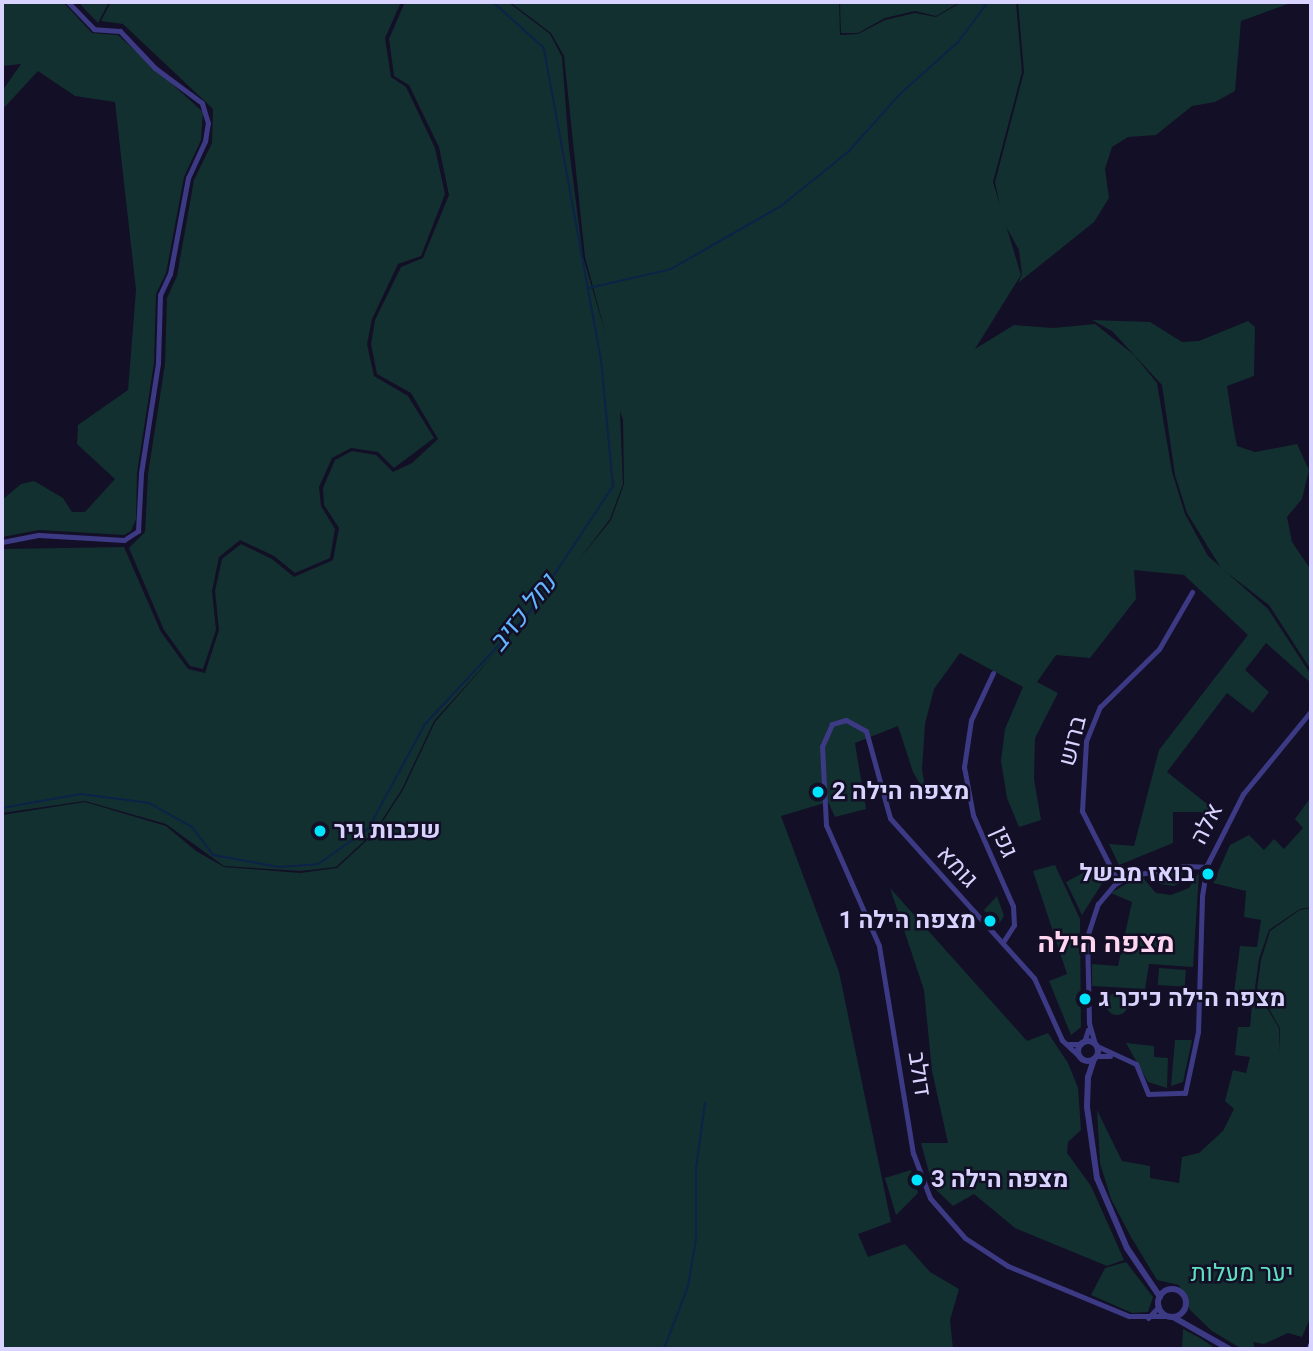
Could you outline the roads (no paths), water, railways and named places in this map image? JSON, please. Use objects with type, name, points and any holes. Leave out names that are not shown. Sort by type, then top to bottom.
[{"type":"street","points":[[2,542],[39,535],[124,540],[138,531],[141,473],[158,363],[160,295],[170,274],[188,178],[208,123],[202,103],[155,68],[120,31],[94,29],[68,2]]},
{"type":"street","name":"ברוש","points":[[1118,882],[1082,811],[1086,741],[1100,707],[1159,649],[1192,592]]},
{"type":"street","name":"גפן","points":[[993,673],[971,720],[964,767],[973,815],[1013,906],[1014,925],[1003,942]]},
{"type":"street","name":"אלה","points":[[1096,1045],[1116,1057],[1136,1064],[1148,1094],[1182,1096],[1189,1085],[1200,1013],[1206,867],[1243,794],[1310,712]]},
{"type":"street","name":"גומא","points":[[839,720],[854,722],[869,736],[879,793],[890,818],[1041,987],[1062,1040]]},
{"type":"street","name":"דולב","points":[[839,720],[827,729],[822,746],[826,825],[879,946],[913,1153],[928,1194],[952,1226],[995,1258],[1145,1320]]},
{"type":"street","points":[[1145,1320],[1159,1306],[1160,1297],[1127,1248],[1102,1194],[1090,1140],[1088,1083],[1082,1058],[1082,1043],[1088,1023],[1088,928],[1098,904],[1118,882],[1150,870],[1206,867]]},
{"type":"street","points":[[1088,1023],[1096,1045],[1088,1083]]},
{"type":"street","points":[[1062,1040],[1082,1058],[1116,1057]]},
{"type":"street","points":[[1062,1040],[1096,1045]]},
{"type":"street","points":[[1150,1281],[1179,1291],[1193,1325]]},
{"type":"street","points":[[1160,1297],[1170,1289]]},
{"type":"street","points":[[1145,1320],[1170,1316],[1186,1304]]},
{"type":"street","points":[[1159,1306],[1170,1316],[1193,1325],[1229,1349]]},
{"type":"waterway","name":"נחל כזיב","points":[[2,808],[81,794],[149,803],[192,827],[213,855],[279,867],[318,864],[368,829],[425,724],[528,614],[613,486],[601,360],[544,48],[493,2]]},
{"type":"waterway","points":[[589,288],[671,269],[781,206],[848,152],[899,95],[958,42],[988,2]]},
{"type":"waterway","points":[[664,1349],[688,1286],[696,1239],[696,1168],[705,1103]]},
{"type":"place","name":"מצפה הילה 2","points":[[818,792]]},
{"type":"place","name":"שכבות גיר","points":[[320,831]]},
{"type":"place","name":"בואז מבשל","points":[[1208,874]]},
{"type":"place","name":"מצפה הילה 1","points":[[990,921]]},
{"type":"place","name":"מצפה הילה כיכר ג","points":[[1085,999]]},
{"type":"place","name":"מצפה הילה 3","points":[[917,1180]]},
{"type":"district","name":"מצפה הילה","points":[[1106,943]]},
{"type":"park label","name":"יער מעלות","points":[[1242,1274]]}]
